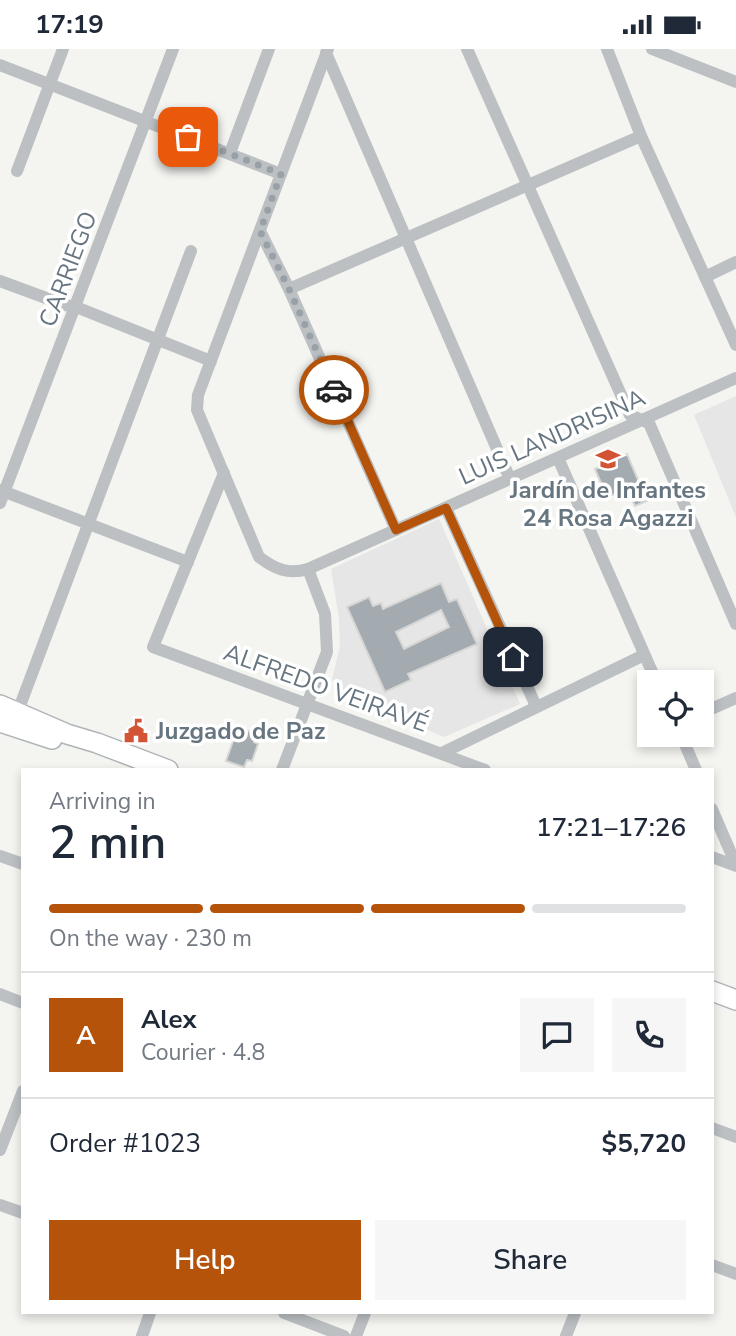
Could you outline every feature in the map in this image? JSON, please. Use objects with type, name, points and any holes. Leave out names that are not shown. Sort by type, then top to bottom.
[{"type":"main road","points":[[9,708],[141,767]]},
{"type":"main road","points":[[0,722],[141,767]]},
{"type":"main road","points":[[714,979],[736,986]]},
{"type":"main road","points":[[714,992],[736,1000]]},
{"type":"street","points":[[17,171],[63,49]]},
{"type":"street","name":"CARRIEGO","points":[[1,495],[76,307],[173,49]]},
{"type":"street","points":[[230,153],[269,49]]},
{"type":"street","points":[[467,49],[630,415],[649,423],[736,624]]},
{"type":"street","points":[[607,49],[641,136],[736,345]]},
{"type":"street","points":[[652,49],[736,82]]},
{"type":"street","points":[[283,768],[327,652],[325,614],[308,569],[295,573],[274,569],[259,557],[197,410],[198,395],[327,51]]},
{"type":"street","points":[[327,51],[510,479]]},
{"type":"street","points":[[0,65],[281,174]]},
{"type":"street","points":[[289,289],[641,136]]},
{"type":"street","points":[[260,231],[289,289],[396,530]]},
{"type":"street","points":[[9,708],[88,523],[191,251]]},
{"type":"street","points":[[705,277],[736,262]]},
{"type":"street","points":[[0,281],[76,307],[211,361]]},
{"type":"street","name":"LUIS LANDRISINA","points":[[308,569],[736,378]]},
{"type":"street","points":[[558,458],[651,670]]},
{"type":"street","points":[[1,495],[88,523],[188,562],[224,473]]},
{"type":"street","points":[[446,508],[536,706]]},
{"type":"street","name":"ALFREDO VEIRAVÉ","points":[[188,562],[153,647],[480,768]]},
{"type":"street","points":[[442,753],[644,655]]},
{"type":"street","points":[[714,708],[736,698]]},
{"type":"street","points":[[686,747],[695,768]]},
{"type":"street","points":[[714,814],[736,865]]},
{"type":"street","points":[[0,856],[21,863]]},
{"type":"street","points":[[714,858],[736,865]]},
{"type":"street","points":[[0,994],[21,1002]]},
{"type":"street","points":[[0,1150],[21,1096]]},
{"type":"street","points":[[714,1129],[736,1137]]},
{"type":"street","points":[[0,1205],[21,1212]]},
{"type":"street","points":[[714,1266],[736,1274]]},
{"type":"street","points":[[142,1336],[150,1314]]},
{"type":"street","points":[[287,1314],[344,1336]]},
{"type":"street","points":[[356,1336],[365,1314]]},
{"type":"street","points":[[566,1336],[575,1314]]},
{"type":"shaded area","points":[[736,396],[736,517],[694,415]]},
{"type":"shaded area","points":[[439,519],[520,704],[444,737],[347,695],[332,680],[340,646],[339,619],[331,569]]},
{"type":"building","points":[[609,453],[612,460],[627,454],[647,501],[635,506],[630,495],[619,499],[617,493],[607,497],[595,469],[604,465],[600,457]]},
{"type":"building","points":[[441,583],[449,602],[457,599],[477,644],[408,674],[411,680],[385,692],[347,607],[369,597],[373,606],[381,603],[383,609]],"holes":[[[441,610],[449,627],[404,649],[396,632]]]},
{"type":"building","points":[[238,727],[257,734],[254,742],[258,744],[252,761],[247,760],[244,767],[226,761]]},
{"type":"way so far","points":[[188,137],[281,174],[260,231],[334,390]]},
{"type":"place","name":"Jardín de Infantes 24 Rosa Agazzi","points":[[608,459]]},
{"type":"place","name":"Juzgado de Paz","points":[[136,731]]},
{"type":"route","points":[[334,390],[396,530],[446,508],[513,657]]}]
